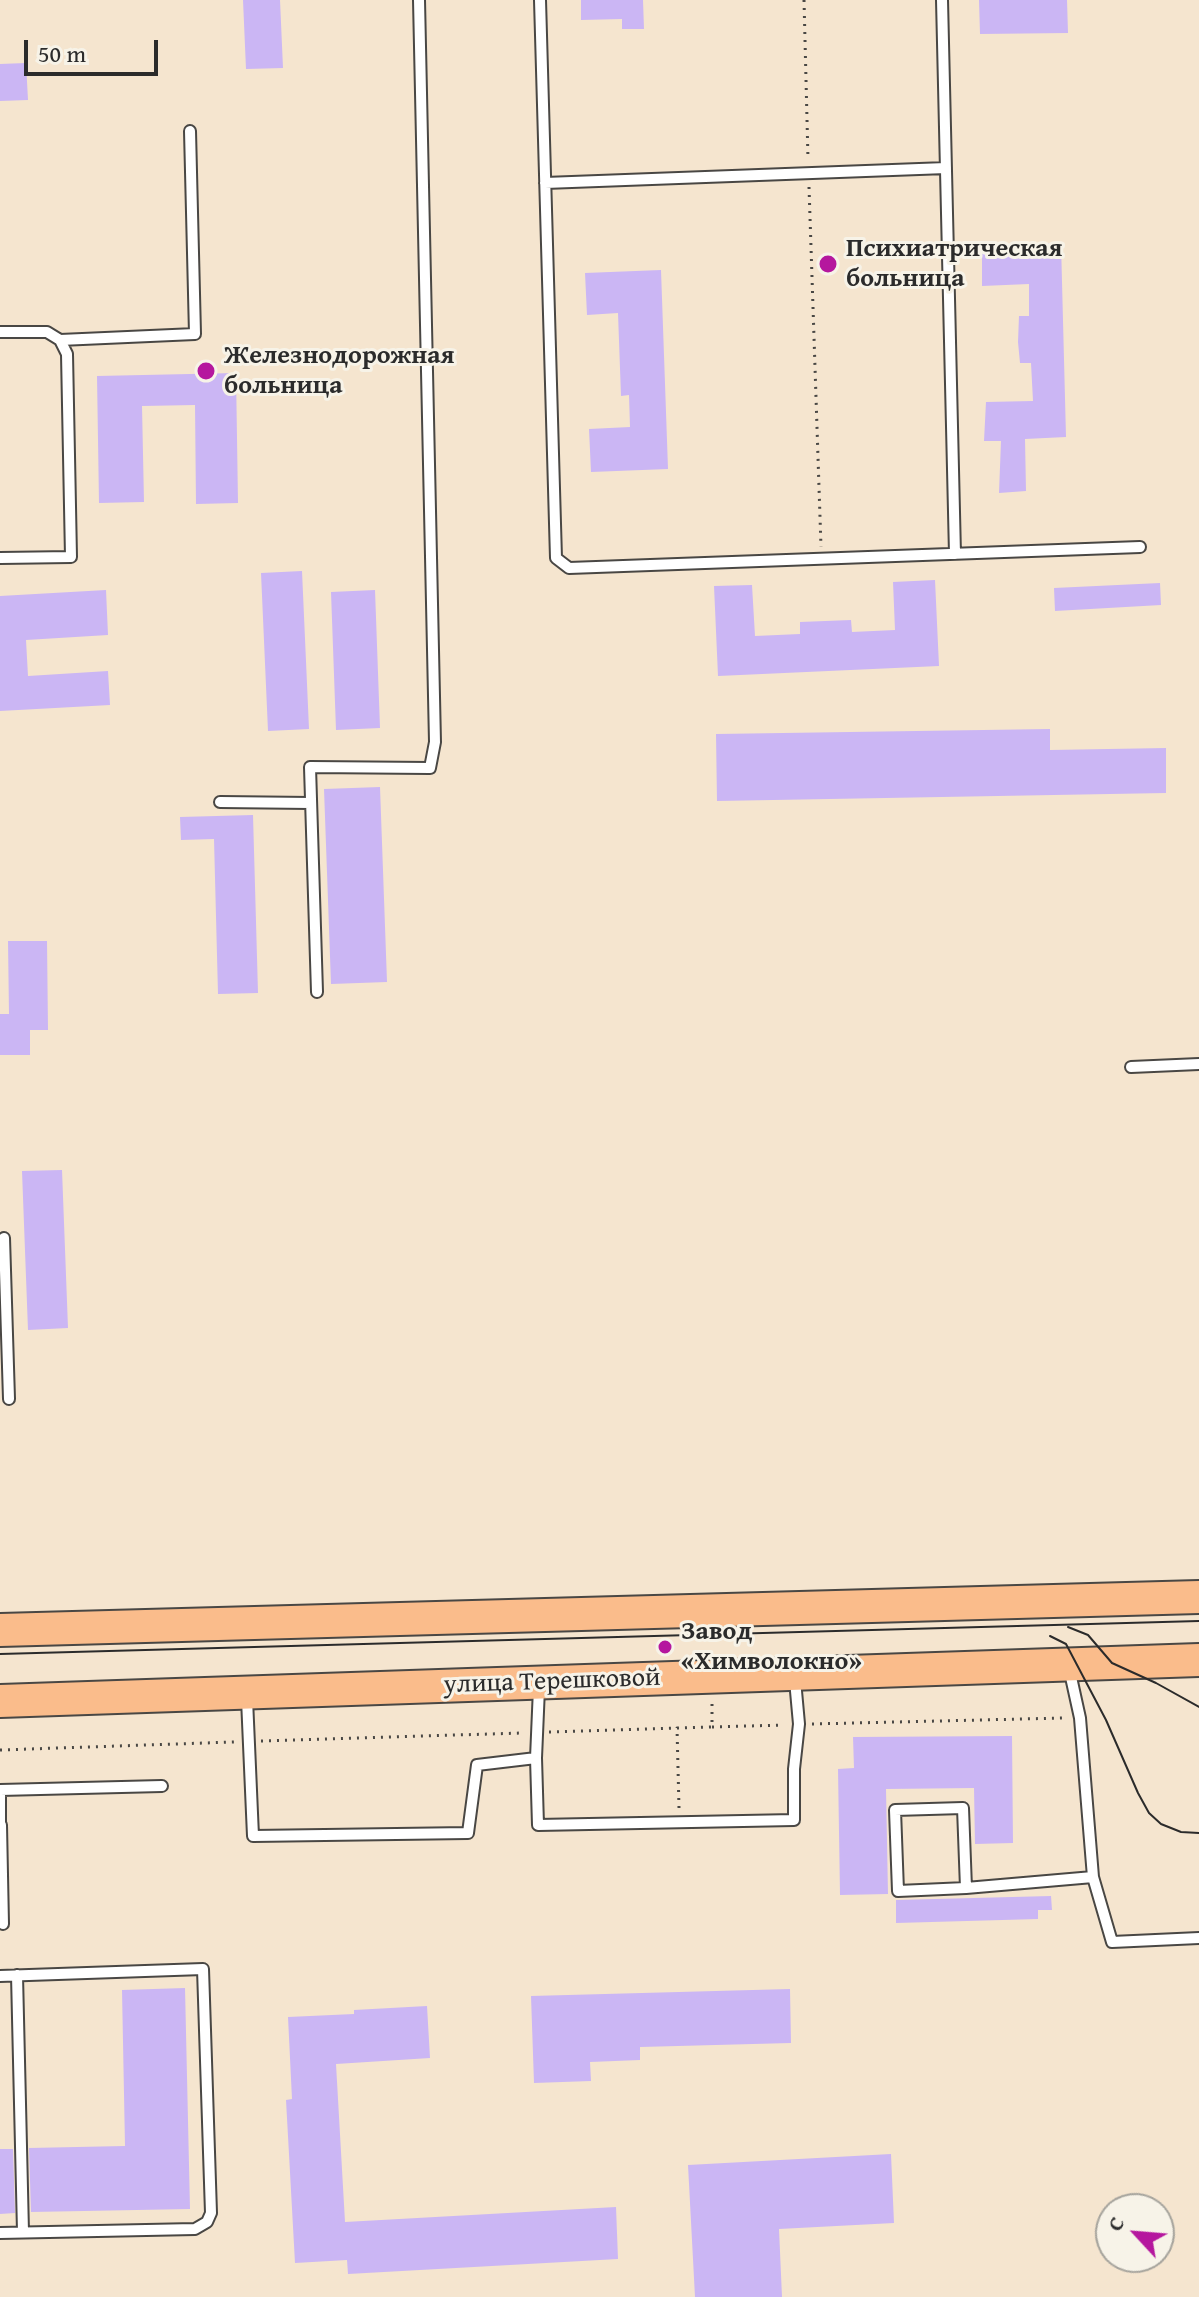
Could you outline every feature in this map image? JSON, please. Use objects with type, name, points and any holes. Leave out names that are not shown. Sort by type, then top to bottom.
[{"type":"main road","points":[[0,1630],[1199,1597]]},
{"type":"main road","name":"улица Терешковой","points":[[0,1701],[1199,1660]]},
{"type":"lane","points":[[317,992],[310,767],[430,768],[435,742],[419,0]]},
{"type":"lane","points":[[540,0],[556,558],[569,568],[1140,547]]},
{"type":"lane","points":[[942,0],[955,554]]},
{"type":"lane","points":[[60,340],[195,334],[190,131]]},
{"type":"lane","points":[[545,183],[946,168]]},
{"type":"lane","points":[[0,332],[47,332],[60,340],[67,354],[71,557],[0,558]]},
{"type":"lane","points":[[220,802],[311,803]]},
{"type":"lane","points":[[1131,1067],[1199,1064]]},
{"type":"lane","points":[[4,1238],[3,1330],[9,1399]]},
{"type":"lane","points":[[1068,1664],[1080,1718],[1093,1877],[1112,1942],[1199,1938]]},
{"type":"lane","points":[[539,1682],[536,1732],[538,1825],[794,1820],[794,1769],[799,1724],[794,1674]]},
{"type":"lane","points":[[247,1693],[253,1836],[468,1833],[477,1765],[536,1758]]},
{"type":"lane","points":[[3,1924],[0,1790],[162,1786]]},
{"type":"lane","points":[[966,1888],[963,1808],[895,1810],[898,1891],[966,1888],[1093,1877]]},
{"type":"lane","points":[[0,1976],[203,1969],[211,2213],[207,2222],[195,2229],[0,2233]]},
{"type":"lane","points":[[17,1975],[23,2232]]},
{"type":"path","points":[[804,0],[821,559]]},
{"type":"path","points":[[712,1700],[712,1727]]},
{"type":"path","points":[[0,1750],[1080,1718]]},
{"type":"path","points":[[677,1728],[680,1821]]},
{"type":"building","points":[[243,0],[280,0],[283,68],[246,69]]},
{"type":"building","points":[[581,0],[643,0],[644,29],[622,29],[622,19],[581,20]]},
{"type":"building","points":[[979,0],[1067,0],[1068,33],[980,34]]},
{"type":"building","points":[[26,63],[28,100],[0,101],[0,64]]},
{"type":"building","points":[[1061,243],[1066,437],[1025,439],[1026,491],[999,493],[1001,441],[984,441],[986,402],[1033,401],[1031,363],[1020,363],[1018,342],[1019,316],[1029,316],[1029,284],[982,286],[982,246]]},
{"type":"building","points":[[661,270],[668,469],[591,472],[589,429],[630,427],[629,395],[621,396],[618,313],[587,315],[585,273]]},
{"type":"building","points":[[236,373],[238,503],[196,504],[195,405],[142,406],[144,502],[99,503],[97,376]]},
{"type":"building","points":[[302,571],[309,729],[268,731],[261,573]]},
{"type":"building","points":[[935,580],[939,666],[718,676],[714,586],[752,585],[755,636],[800,634],[800,622],[851,620],[852,632],[895,630],[893,582]]},
{"type":"building","points":[[1160,583],[1161,605],[1055,611],[1054,588]]},
{"type":"building","points":[[106,590],[108,635],[26,640],[28,676],[108,671],[110,705],[0,711],[0,596]]},
{"type":"building","points":[[375,590],[380,728],[336,730],[331,592]]},
{"type":"building","points":[[1050,729],[1050,750],[1166,748],[1166,793],[717,801],[716,734]]},
{"type":"building","points":[[380,787],[387,982],[331,984],[324,789]]},
{"type":"building","points":[[253,815],[258,993],[218,994],[214,839],[181,840],[180,817]]},
{"type":"building","points":[[8,941],[47,941],[48,1030],[30,1030],[30,1055],[0,1055],[0,1014],[9,1014]]},
{"type":"building","points":[[62,1170],[68,1328],[28,1330],[22,1171]]},
{"type":"building","points":[[1012,1736],[1013,1843],[975,1844],[974,1788],[886,1789],[888,1894],[840,1895],[838,1769],[854,1768],[853,1737]]},
{"type":"building","points":[[1051,1896],[1052,1910],[1038,1910],[1038,1919],[896,1923],[896,1900]]},
{"type":"building","points":[[185,1988],[190,2209],[31,2212],[29,2148],[125,2146],[122,1990]]},
{"type":"building","points":[[790,1989],[791,2043],[640,2047],[640,2060],[590,2062],[591,2081],[534,2083],[531,1996]]},
{"type":"building","points":[[427,2006],[430,2058],[336,2064],[345,2222],[616,2207],[618,2259],[348,2274],[347,2260],[295,2263],[286,2100],[292,2099],[288,2017]]},
{"type":"building","points":[[0,2149],[13,2149],[15,2213],[0,2214]]},
{"type":"building","points":[[891,2154],[894,2223],[779,2229],[782,2297],[695,2297],[688,2165]]},
{"type":"tram line","points":[[0,1654],[1199,1621]]},
{"type":"tram line","points":[[1068,1627],[1088,1635],[1112,1663],[1199,1707]]},
{"type":"tram line","points":[[1050,1636],[1066,1644],[1106,1720],[1149,1813],[1161,1824],[1181,1832],[1199,1833]]},
{"type":"place","name":"Психиатрическая больница","points":[[828,264]]},
{"type":"place","name":"Железнодорожная больница","points":[[206,371]]},
{"type":"place","name":"Завод «Химволокно»","points":[[665,1647]]}]
